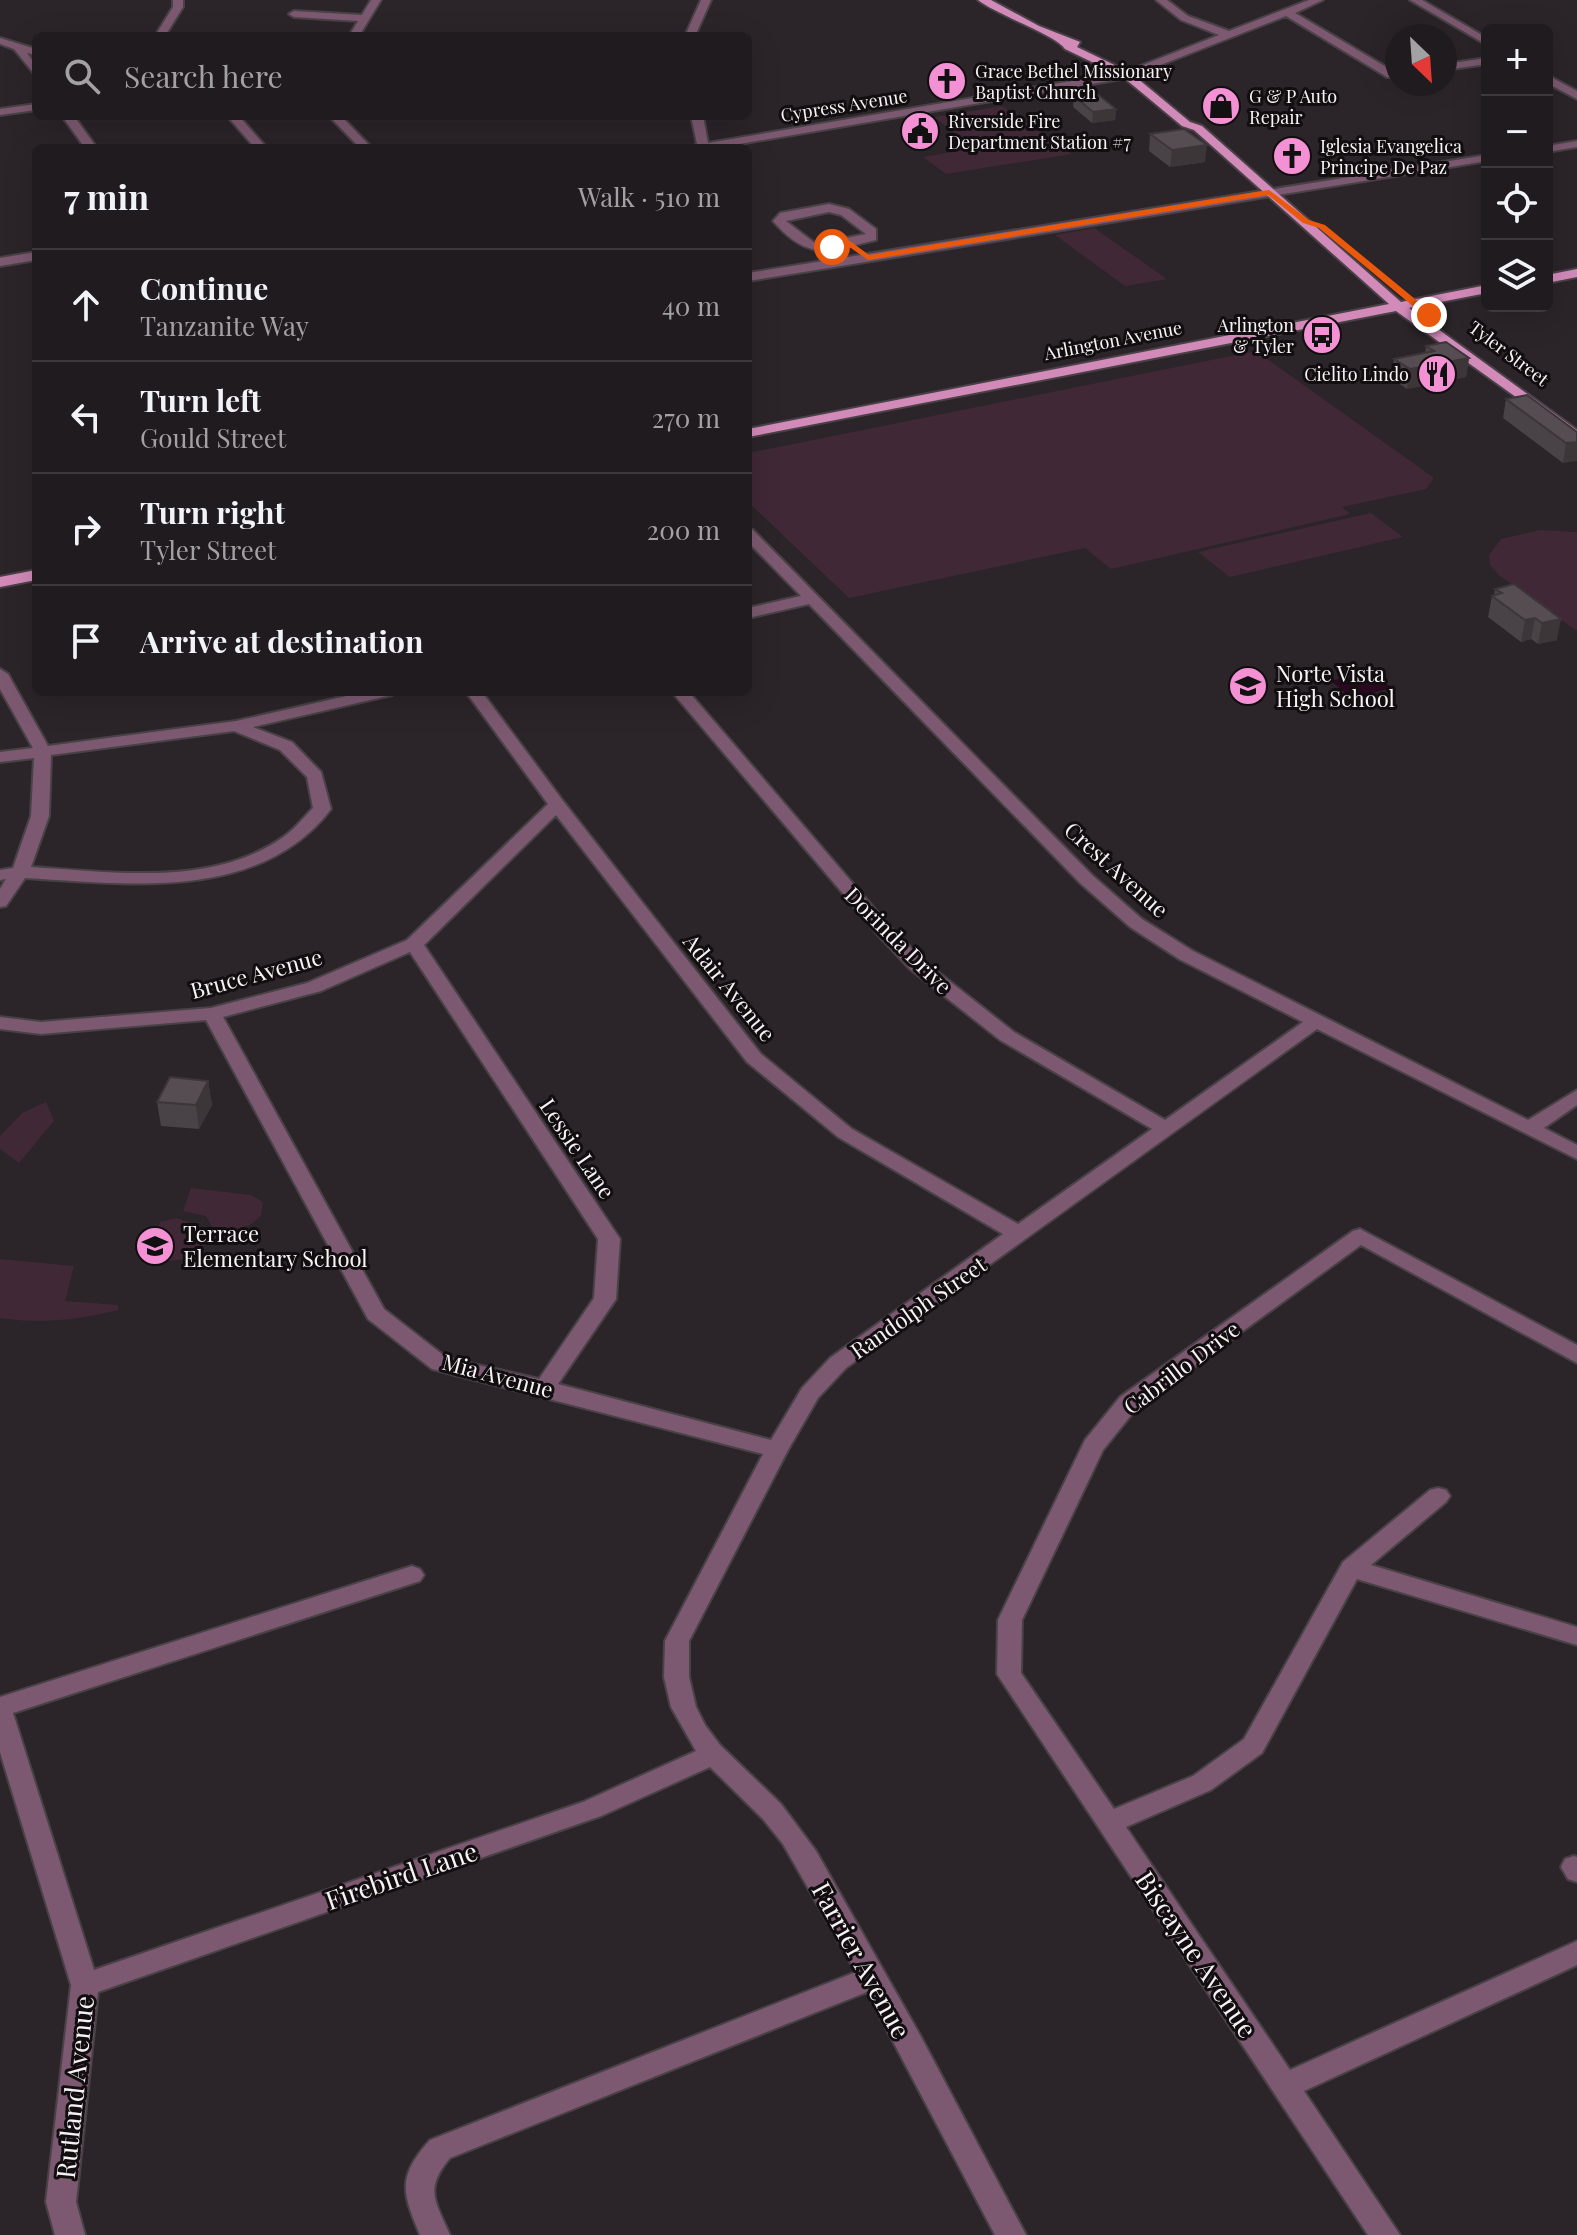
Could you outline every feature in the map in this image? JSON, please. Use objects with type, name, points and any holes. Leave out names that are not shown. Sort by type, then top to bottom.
[{"type":"main road","name":"Tyler Street","points":[[983,0],[1065,41],[1069,47],[1131,74],[1186,124],[1198,128],[1269,193],[1306,222],[1322,227],[1412,302],[1577,426]]},
{"type":"main road","name":"Tyler Street","points":[[1306,222],[1309,229],[1397,305],[1577,437]]},
{"type":"main road","points":[[1553,278],[1577,273]]},
{"type":"main road","name":"Arlington Avenue","points":[[752,432],[1481,290]]},
{"type":"main road","points":[[0,582],[32,576]]},
{"type":"street","points":[[162,32],[178,7],[178,0]]},
{"type":"street","points":[[357,32],[376,0]]},
{"type":"street","points":[[692,32],[706,0]]},
{"type":"street","points":[[1161,0],[1168,9],[1232,36]]},
{"type":"street","name":"Cypress Avenue","points":[[717,144],[1131,74],[1318,0]]},
{"type":"street","points":[[1415,0],[1481,38]]},
{"type":"street","points":[[1288,13],[1385,71]]},
{"type":"street","points":[[294,14],[366,18]]},
{"type":"street","points":[[0,41],[32,51]]},
{"type":"street","points":[[19,49],[32,67]]},
{"type":"street","points":[[1457,65],[1481,62]]},
{"type":"street","points":[[1553,82],[1577,96]]},
{"type":"street","points":[[0,112],[32,108]]},
{"type":"street","points":[[71,120],[88,144]]},
{"type":"street","points":[[236,120],[258,144]]},
{"type":"street","points":[[339,120],[362,144]]},
{"type":"street","points":[[697,120],[699,144]]},
{"type":"street","points":[[1553,148],[1577,144]]},
{"type":"street","points":[[752,276],[1481,159]]},
{"type":"street","points":[[846,244],[872,237],[872,232],[845,212],[834,209],[787,215],[779,220],[805,244],[815,248],[846,244],[863,259]]},
{"type":"street","points":[[0,262],[32,257]]},
{"type":"street","name":"Crest Avenue","points":[[752,537],[1117,907],[1172,947],[1577,1153]]},
{"type":"street","points":[[752,612],[811,599]]},
{"type":"street","points":[[0,674],[43,751],[40,816],[20,872],[0,902]]},
{"type":"street","points":[[0,757],[236,726],[368,696]]},
{"type":"street","name":"Adair Avenue","points":[[477,696],[557,805],[754,1058],[845,1133],[1020,1235]]},
{"type":"street","name":"Dorinda Drive","points":[[683,696],[885,932],[917,965],[1007,1036],[1168,1130]]},
{"type":"street","points":[[0,875],[20,872],[163,879],[231,869],[287,843],[322,809],[315,776],[286,746],[236,726]]},
{"type":"street","name":"Bruce Avenue","points":[[0,1023],[41,1028],[212,1014],[314,987],[414,944],[557,805]]},
{"type":"street","name":"Lessie Lane","points":[[414,944],[609,1239],[605,1299],[544,1388]]},
{"type":"street","name":"Mia Avenue","points":[[212,1014],[376,1314],[440,1364],[544,1388],[777,1450]]},
{"type":"street","name":"Randolph Street","points":[[684,1707],[674,1670],[677,1641],[810,1393],[838,1363],[1315,1022]]},
{"type":"street","points":[[1529,1129],[1577,1096]]},
{"type":"street","name":"Cabrillo Drive","points":[[1009,1674],[1010,1620],[1093,1446],[1128,1403],[1360,1236],[1577,1355]]},
{"type":"street","points":[[1110,1822],[1202,1783],[1253,1746],[1351,1568],[1438,1496]]},
{"type":"street","points":[[1351,1568],[1577,1636]]},
{"type":"street","points":[[0,1709],[412,1575]]},
{"type":"street","name":"Biscayne Avenue","points":[[1009,1674],[1385,2235]]},
{"type":"street","name":"Farrier Avenue","points":[[684,1707],[694,1729],[713,1755],[768,1807],[793,1837],[874,1977],[1011,2235]]},
{"type":"street","name":"Rutland Avenue","points":[[0,1709],[85,1985],[61,2202],[70,2235]]},
{"type":"street","name":"Firebird Lane","points":[[85,1985],[592,1809],[713,1755]]},
{"type":"street","points":[[1285,2086],[1577,1952]]},
{"type":"street","points":[[435,2235],[417,2193],[421,2169],[440,2149],[874,1977]]},
{"type":"shaded area","points":[[1002,106],[1072,154],[946,174],[923,157],[975,148],[934,117]]},
{"type":"shaded area","points":[[1095,228],[1167,279],[1125,286],[1055,235]]},
{"type":"shaded area","points":[[1256,351],[1434,478],[1426,489],[1342,507],[1350,514],[1111,569],[1085,548],[849,598],[752,506],[752,452]]},
{"type":"shaded area","points":[[1371,513],[1403,537],[1230,577],[1198,552]]},
{"type":"shaded area","points":[[1540,530],[1577,532],[1577,631],[1500,576],[1490,565],[1489,555],[1501,539]]},
{"type":"shaded area","points":[[1371,671],[1392,688],[1367,694],[1376,702],[1362,706],[1331,681]]},
{"type":"shaded area","points":[[46,1102],[54,1121],[19,1163],[0,1149],[0,1136],[22,1113]]},
{"type":"shaded area","points":[[191,1188],[251,1195],[263,1202],[261,1216],[250,1225],[226,1233],[212,1227],[206,1216],[183,1211]]},
{"type":"shaded area","points":[[176,1218],[195,1224],[208,1243],[185,1259],[160,1262],[152,1247],[160,1222]]},
{"type":"shaded area","points":[[0,1259],[74,1266],[65,1301],[118,1305],[118,1310],[59,1320],[0,1318]]},
{"type":"building","points":[[1096,93],[1116,109],[1093,112],[1074,96]]},
{"type":"building","points":[[1184,129],[1207,145],[1172,150],[1150,134]]},
{"type":"building","points":[[1446,342],[1469,358],[1410,369],[1394,359],[1434,351],[1426,346]]},
{"type":"building","points":[[1527,395],[1577,432],[1577,442],[1566,443],[1506,399]]},
{"type":"building","points":[[1514,584],[1561,619],[1542,623],[1535,618],[1525,620],[1492,596],[1502,593],[1495,589]]},
{"type":"building","points":[[170,1077],[208,1081],[196,1105],[157,1102]]},
{"type":"place","name":"Grace Bethel Missionary Baptist Church","points":[[947,81]]},
{"type":"place","name":"G & P Auto Repair","points":[[1221,106]]},
{"type":"place","name":"Riverside Fire Department Station #7","points":[[920,131]]},
{"type":"place","name":"Iglesia Evangelica Principe De Paz","points":[[1292,156]]},
{"type":"place","name":"Arlington & Tyler","points":[[1322,335]]},
{"type":"place","name":"Cielito Lindo","points":[[1437,374]]},
{"type":"place","name":"Norte Vista High School","points":[[1248,686]]},
{"type":"place","name":"Terrace Elementary School","points":[[155,1246]]},
{"type":"route","points":[[832,247],[850,244],[868,258],[1269,193],[1306,222],[1322,227],[1429,315]]}]
